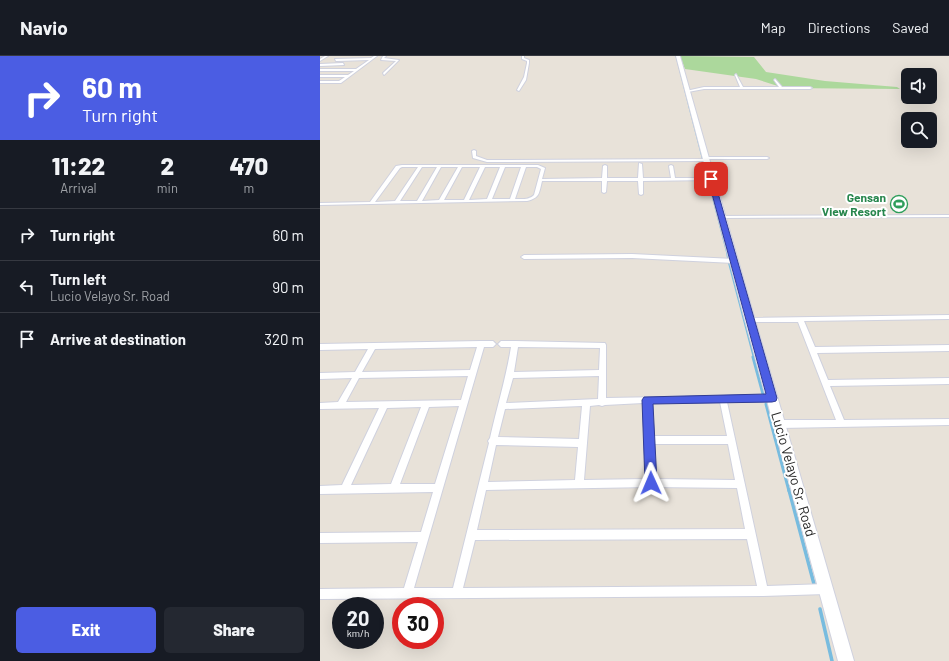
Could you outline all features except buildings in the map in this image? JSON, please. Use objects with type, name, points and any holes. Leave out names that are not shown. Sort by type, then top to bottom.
[{"type":"main road","name":"Lucio Velayo Sr. Road","points":[[678,56],[709,179],[780,424],[820,589],[846,661]]},
{"type":"street","points":[[320,60],[326,56]]},
{"type":"street","points":[[320,70],[343,56]]},
{"type":"street","points":[[320,82],[340,82],[376,56]]},
{"type":"street","points":[[384,74],[398,60],[382,59],[385,56]]},
{"type":"street","points":[[518,90],[527,73],[526,68],[528,61],[523,58],[523,56]]},
{"type":"street","points":[[336,60],[371,59]]},
{"type":"street","points":[[339,70],[354,60]]},
{"type":"street","points":[[320,65],[348,64]]},
{"type":"street","points":[[320,70],[356,70]]},
{"type":"street","points":[[736,75],[742,88]]},
{"type":"street","points":[[320,76],[348,76]]},
{"type":"street","points":[[775,80],[781,88]]},
{"type":"street","points":[[688,91],[704,88],[810,88]]},
{"type":"street","points":[[474,151],[474,157],[487,161],[767,158]]},
{"type":"street","points":[[640,164],[641,194]]},
{"type":"street","points":[[320,204],[527,200],[535,197],[542,168],[524,166],[403,165],[398,167],[372,202]]},
{"type":"street","points":[[397,202],[421,166]]},
{"type":"street","points":[[419,202],[440,166]]},
{"type":"street","points":[[442,201],[461,166]]},
{"type":"street","points":[[466,201],[483,166]]},
{"type":"street","points":[[489,200],[503,166]]},
{"type":"street","points":[[512,200],[524,166]]},
{"type":"street","points":[[604,192],[605,166]]},
{"type":"street","points":[[670,166],[673,180]]},
{"type":"street","points":[[540,180],[709,179]]},
{"type":"street","points":[[721,217],[949,216]]},
{"type":"street","points":[[524,257],[632,256],[734,261]]},
{"type":"street","points":[[750,320],[949,317]]},
{"type":"street","points":[[800,319],[841,423]]},
{"type":"street","points":[[407,594],[481,344]]},
{"type":"street","points":[[320,346],[481,344],[603,345],[602,403]]},
{"type":"street","points":[[458,592],[492,441],[510,375],[515,344]]},
{"type":"street","points":[[341,405],[373,346]]},
{"type":"street","points":[[812,350],[949,348]]},
{"type":"street","points":[[320,376],[473,373]]},
{"type":"street","points":[[510,375],[603,373]]},
{"type":"street","points":[[825,383],[949,381]]},
{"type":"street","points":[[501,406],[586,404],[647,400],[724,400],[772,398]]},
{"type":"street","points":[[647,400],[651,483]]},
{"type":"street","points":[[724,400],[750,534],[763,591]]},
{"type":"street","points":[[320,406],[464,403]]},
{"type":"street","points":[[394,489],[426,404]]},
{"type":"street","points":[[579,485],[586,404]]},
{"type":"street","points":[[345,489],[384,405]]},
{"type":"street","points":[[780,424],[949,422]]},
{"type":"street","points":[[650,440],[731,440]]},
{"type":"street","points":[[492,441],[582,443]]},
{"type":"street","points":[[483,486],[651,483],[740,484]]},
{"type":"street","points":[[320,490],[438,488]]},
{"type":"street","points":[[472,534],[750,534]]},
{"type":"street","points":[[320,538],[424,537]]},
{"type":"street","points":[[320,594],[763,591],[820,589]]},
{"type":"green space","points":[[680,56],[754,57],[766,72],[825,81],[897,87],[900,89],[784,88],[756,79],[685,69]]},
{"type":"waterway","points":[[676,56],[689,107]]},
{"type":"waterway","points":[[689,106],[727,253]]},
{"type":"waterway","points":[[727,252],[728,258]]},
{"type":"waterway","points":[[729,263],[754,358]]},
{"type":"waterway","points":[[753,357],[763,394]]},
{"type":"waterway","points":[[766,404],[789,491]]},
{"type":"waterway","points":[[789,490],[814,584]]},
{"type":"waterway","points":[[820,609],[832,661]]},
{"type":"place","name":"Gensan View Resort","points":[[899,204]]},
{"type":"route","points":[[651,483],[647,400],[724,400],[772,398],[711,179]]}]
